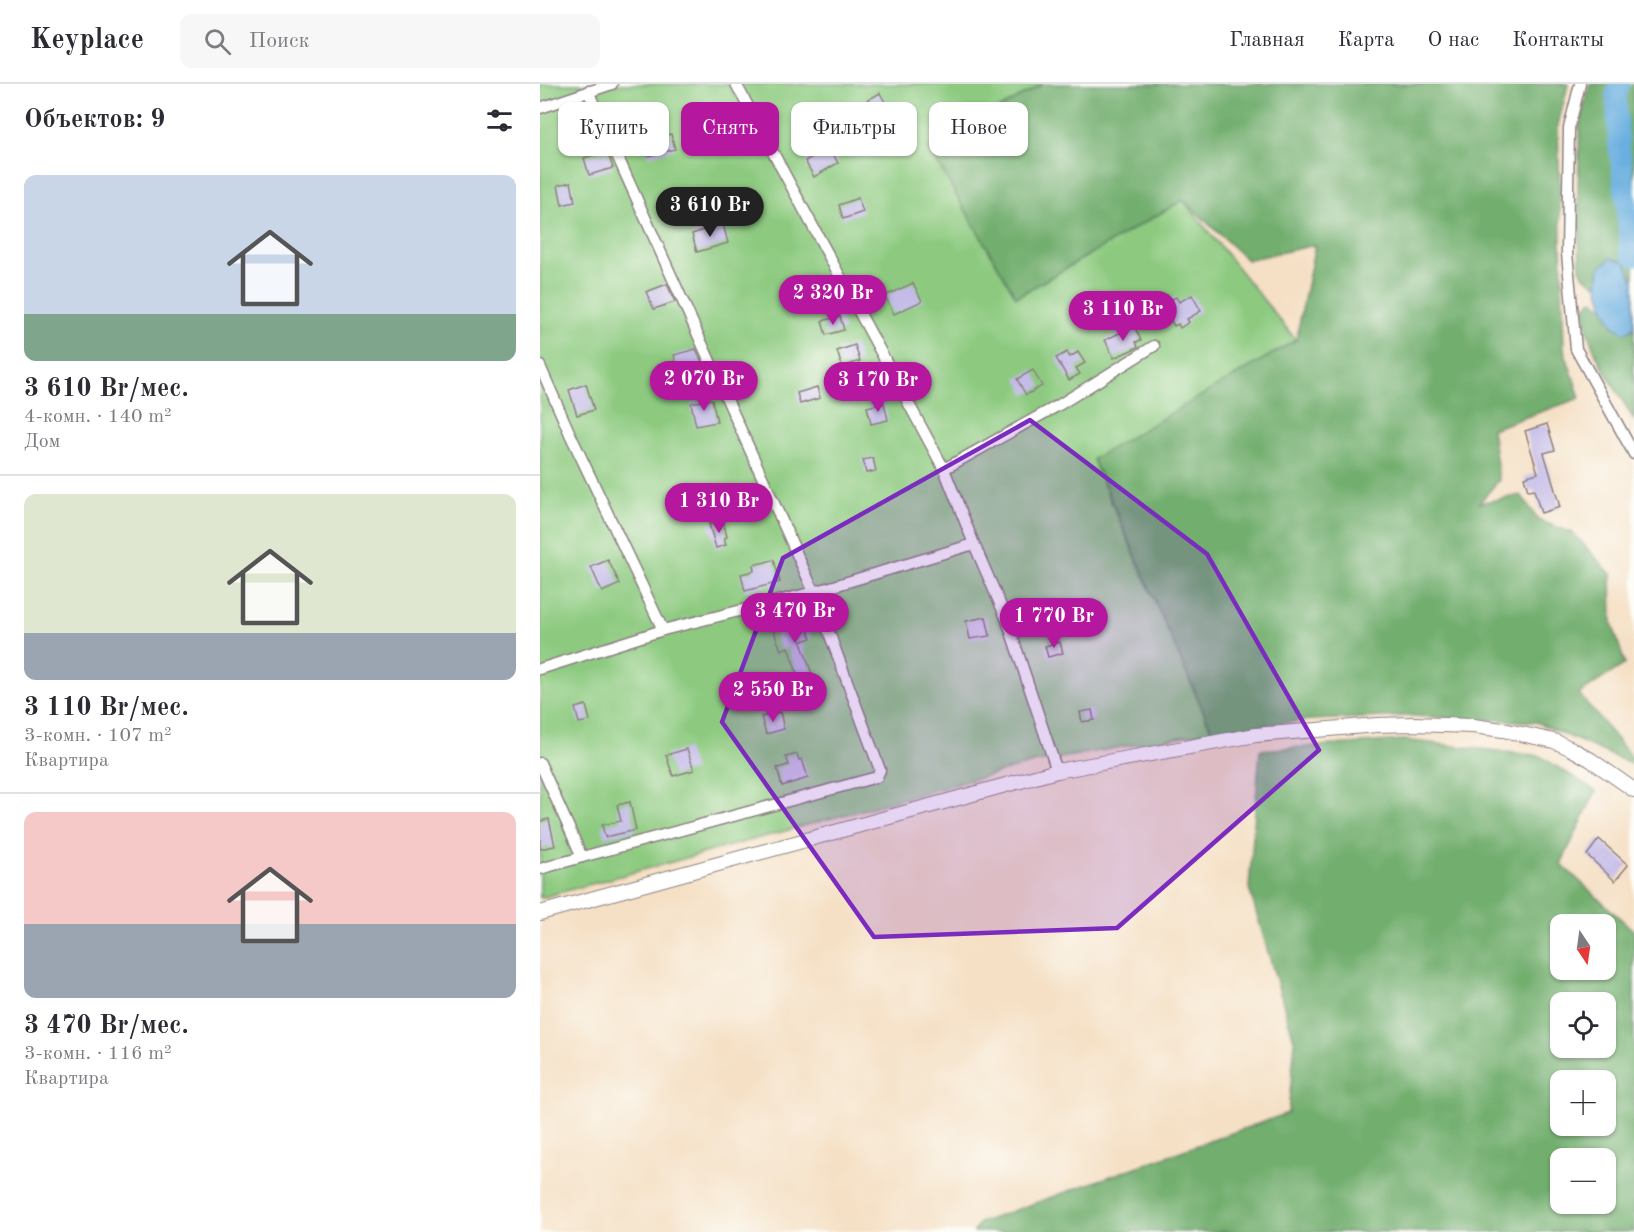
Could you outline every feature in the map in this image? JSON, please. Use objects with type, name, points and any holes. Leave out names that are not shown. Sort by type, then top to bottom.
[{"type":"street","points":[[540,108],[612,84]]},
{"type":"street","points":[[736,84],[944,469],[1007,620],[1057,771]]},
{"type":"street","points":[[1580,84],[1569,128],[1567,253],[1576,349],[1634,454]]},
{"type":"street","points":[[540,869],[877,777],[880,770],[814,592],[588,91]]},
{"type":"street","points":[[944,469],[1059,405],[1154,346]]},
{"type":"street","points":[[540,366],[663,630]]},
{"type":"street","points":[[540,669],[663,630],[814,592],[974,544]]},
{"type":"street","points":[[540,914],[1057,771],[1256,735],[1377,725],[1473,726],[1532,735],[1554,741],[1591,760],[1634,790]]},
{"type":"street","points":[[540,763],[582,857]]},
{"type":"highlighted area","points":[[1030,420],[1207,554],[1319,750],[1117,928],[874,937],[722,722],[783,558]]},
{"type":"green space","points":[[540,84],[1043,84],[1011,102],[929,102],[929,156],[934,156],[1017,297],[1183,200],[1296,340],[1093,460],[1212,731],[1037,762],[540,898]]},
{"type":"green space","points":[[1043,84],[1568,84],[1558,125],[1564,349],[1580,398],[1492,429],[1499,480],[1479,503],[1521,495],[1538,520],[1573,533],[1611,574],[1612,623],[1625,664],[1579,694],[1634,760],[1634,765],[1536,722],[1411,716],[1311,720],[1212,731],[1093,459],[1296,340],[1315,245],[1247,260],[1183,200],[1016,297],[934,156],[1028,156],[1028,102],[1011,102]]},
{"type":"green space","points":[[1590,84],[1634,84],[1634,283],[1626,262],[1600,267],[1598,286],[1584,276],[1580,268],[1578,191],[1580,121]]},
{"type":"green space","points":[[1593,300],[1604,308],[1613,326],[1625,333],[1634,328],[1634,420],[1602,366],[1589,337],[1584,307]]},
{"type":"green space","points":[[1404,740],[1540,756],[1596,791],[1561,864],[1615,914],[1550,914],[1550,980],[1616,980],[1616,914],[1634,931],[1634,1232],[974,1232],[979,1223],[1288,1113],[1295,1043],[1249,888],[1260,750]]},
{"type":"water","points":[[1611,258],[1626,262],[1634,283],[1634,328],[1625,333],[1613,326],[1604,308],[1598,286],[1600,267]]},
{"type":"building","points":[[880,93],[885,102],[864,102]]},
{"type":"building","points":[[671,134],[675,149],[669,151],[669,135]]},
{"type":"building","points":[[609,156],[613,168],[589,175],[584,158]]},
{"type":"building","points":[[814,156],[834,156],[838,163],[814,177],[805,161]]},
{"type":"building","points":[[571,182],[575,202],[562,205],[558,185]]},
{"type":"building","points":[[858,198],[863,212],[843,219],[839,205]]},
{"type":"building","points":[[723,224],[728,243],[697,252],[692,234]]},
{"type":"building","points":[[913,283],[922,301],[894,314],[885,296]]},
{"type":"building","points":[[667,284],[675,302],[654,309],[646,292]]},
{"type":"building","points":[[1192,295],[1201,311],[1187,319],[1189,322],[1180,328],[1178,324],[1174,326],[1162,304],[1176,297],[1179,302]]},
{"type":"building","points":[[840,316],[844,330],[826,335],[822,321]]},
{"type":"building","points":[[1134,326],[1141,340],[1136,342],[1138,347],[1114,358],[1105,340]]},
{"type":"building","points":[[855,345],[860,361],[842,367],[837,351]]},
{"type":"building","points":[[696,349],[704,366],[700,367],[704,383],[683,389],[674,355]]},
{"type":"building","points":[[1067,352],[1070,357],[1078,352],[1085,363],[1076,368],[1080,374],[1069,380],[1056,358]]},
{"type":"building","points":[[1033,370],[1042,386],[1026,395],[1017,379]]},
{"type":"building","points":[[586,384],[594,410],[577,415],[569,390]]},
{"type":"building","points":[[817,387],[820,398],[800,404],[797,393]]},
{"type":"building","points":[[712,399],[717,422],[696,426],[691,403]]},
{"type":"building","points":[[884,403],[888,420],[871,424],[867,407]]},
{"type":"building","points":[[1547,424],[1555,450],[1544,453],[1560,507],[1541,513],[1534,490],[1528,491],[1524,477],[1538,473],[1525,431]]},
{"type":"building","points":[[873,458],[876,471],[866,473],[863,460]]},
{"type":"building","points":[[723,521],[727,537],[724,538],[726,545],[716,548],[709,524]]},
{"type":"building","points":[[608,560],[620,584],[602,592],[591,567]]},
{"type":"building","points":[[774,560],[780,582],[745,591],[741,574],[754,571],[753,565]]},
{"type":"building","points":[[986,617],[990,636],[970,639],[966,621]]},
{"type":"building","points":[[804,618],[811,638],[801,642],[812,674],[799,679],[788,647],[781,650],[773,629]]},
{"type":"building","points":[[1060,642],[1063,653],[1048,657],[1045,646]]},
{"type":"building","points":[[586,705],[590,721],[579,723],[575,708]]},
{"type":"building","points":[[1092,710],[1094,720],[1082,722],[1080,712]]},
{"type":"building","points":[[780,712],[784,729],[766,734],[761,717]]},
{"type":"building","points":[[687,749],[694,770],[673,776],[666,755]]},
{"type":"building","points":[[797,754],[799,760],[802,759],[808,778],[782,786],[777,768],[789,765],[786,757]]},
{"type":"building","points":[[630,802],[636,830],[605,837],[602,825],[621,821],[617,805]]},
{"type":"building","points":[[549,819],[555,846],[540,849],[540,821]]},
{"type":"building","points":[[1599,839],[1628,865],[1615,881],[1587,855]]},
{"type":"waterway","points":[[1620,84],[1616,95],[1619,148],[1630,251],[1634,256]]}]
